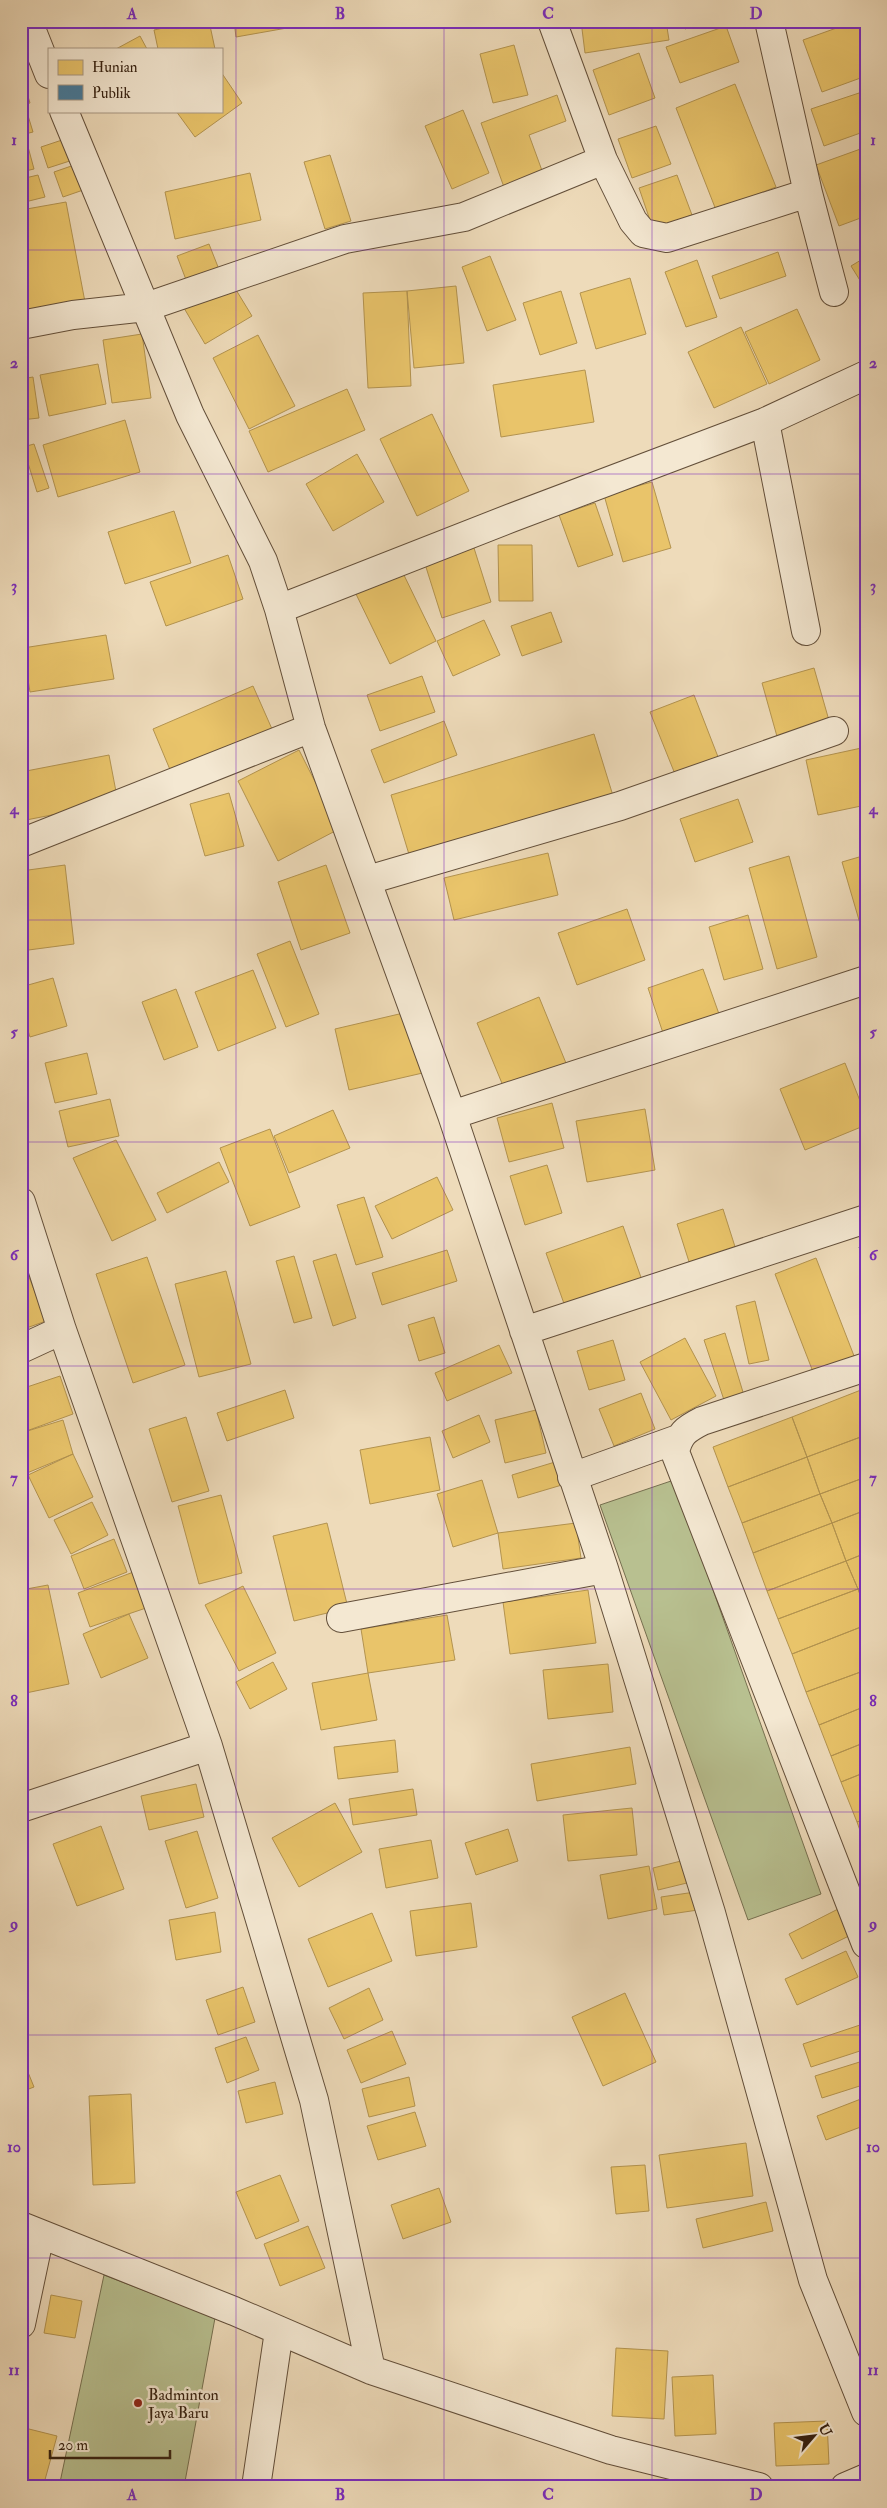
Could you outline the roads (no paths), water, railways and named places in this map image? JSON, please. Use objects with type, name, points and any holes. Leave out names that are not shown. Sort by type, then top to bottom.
[{"type":"street","points":[[552,21],[603,160],[633,221],[643,233],[667,238],[808,193]]},
{"type":"street","points":[[769,21],[808,193],[834,292]]},
{"type":"street","points":[[27,30],[48,72]]},
{"type":"street","points":[[64,112],[190,416],[263,561],[280,609],[311,728],[368,880],[452,1115],[604,1569],[711,1913],[813,2280],[866,2412]]},
{"type":"street","points":[[21,325],[73,314],[146,307],[345,239],[464,217],[603,160]]},
{"type":"street","points":[[280,609],[511,518],[765,422],[866,375]]},
{"type":"street","points":[[765,422],[806,631]]},
{"type":"street","points":[[21,843],[311,728]]},
{"type":"street","points":[[368,880],[620,806],[834,731]]},
{"type":"street","points":[[452,1115],[866,980]]},
{"type":"street","points":[[21,1202],[62,1330],[208,1746],[314,2100],[371,2370]]},
{"type":"street","points":[[524,1331],[866,1219]]},
{"type":"street","points":[[21,1349],[62,1330]]},
{"type":"street","points":[[866,1367],[702,1421],[687,1428],[678,1439],[675,1452],[866,1944]]},
{"type":"street","points":[[572,1477],[678,1439]]},
{"type":"street","points":[[341,1618],[604,1569]]},
{"type":"street","points":[[21,1808],[208,1746]]},
{"type":"street","points":[[21,2324],[30,2230],[371,2370],[612,2450],[759,2487]]},
{"type":"street","points":[[256,2487],[279,2331]]},
{"type":"street","points":[[845,2487],[866,2478]]},
{"type":"place","name":"Badminton Jaya Baru","points":[[138,2403]]}]
